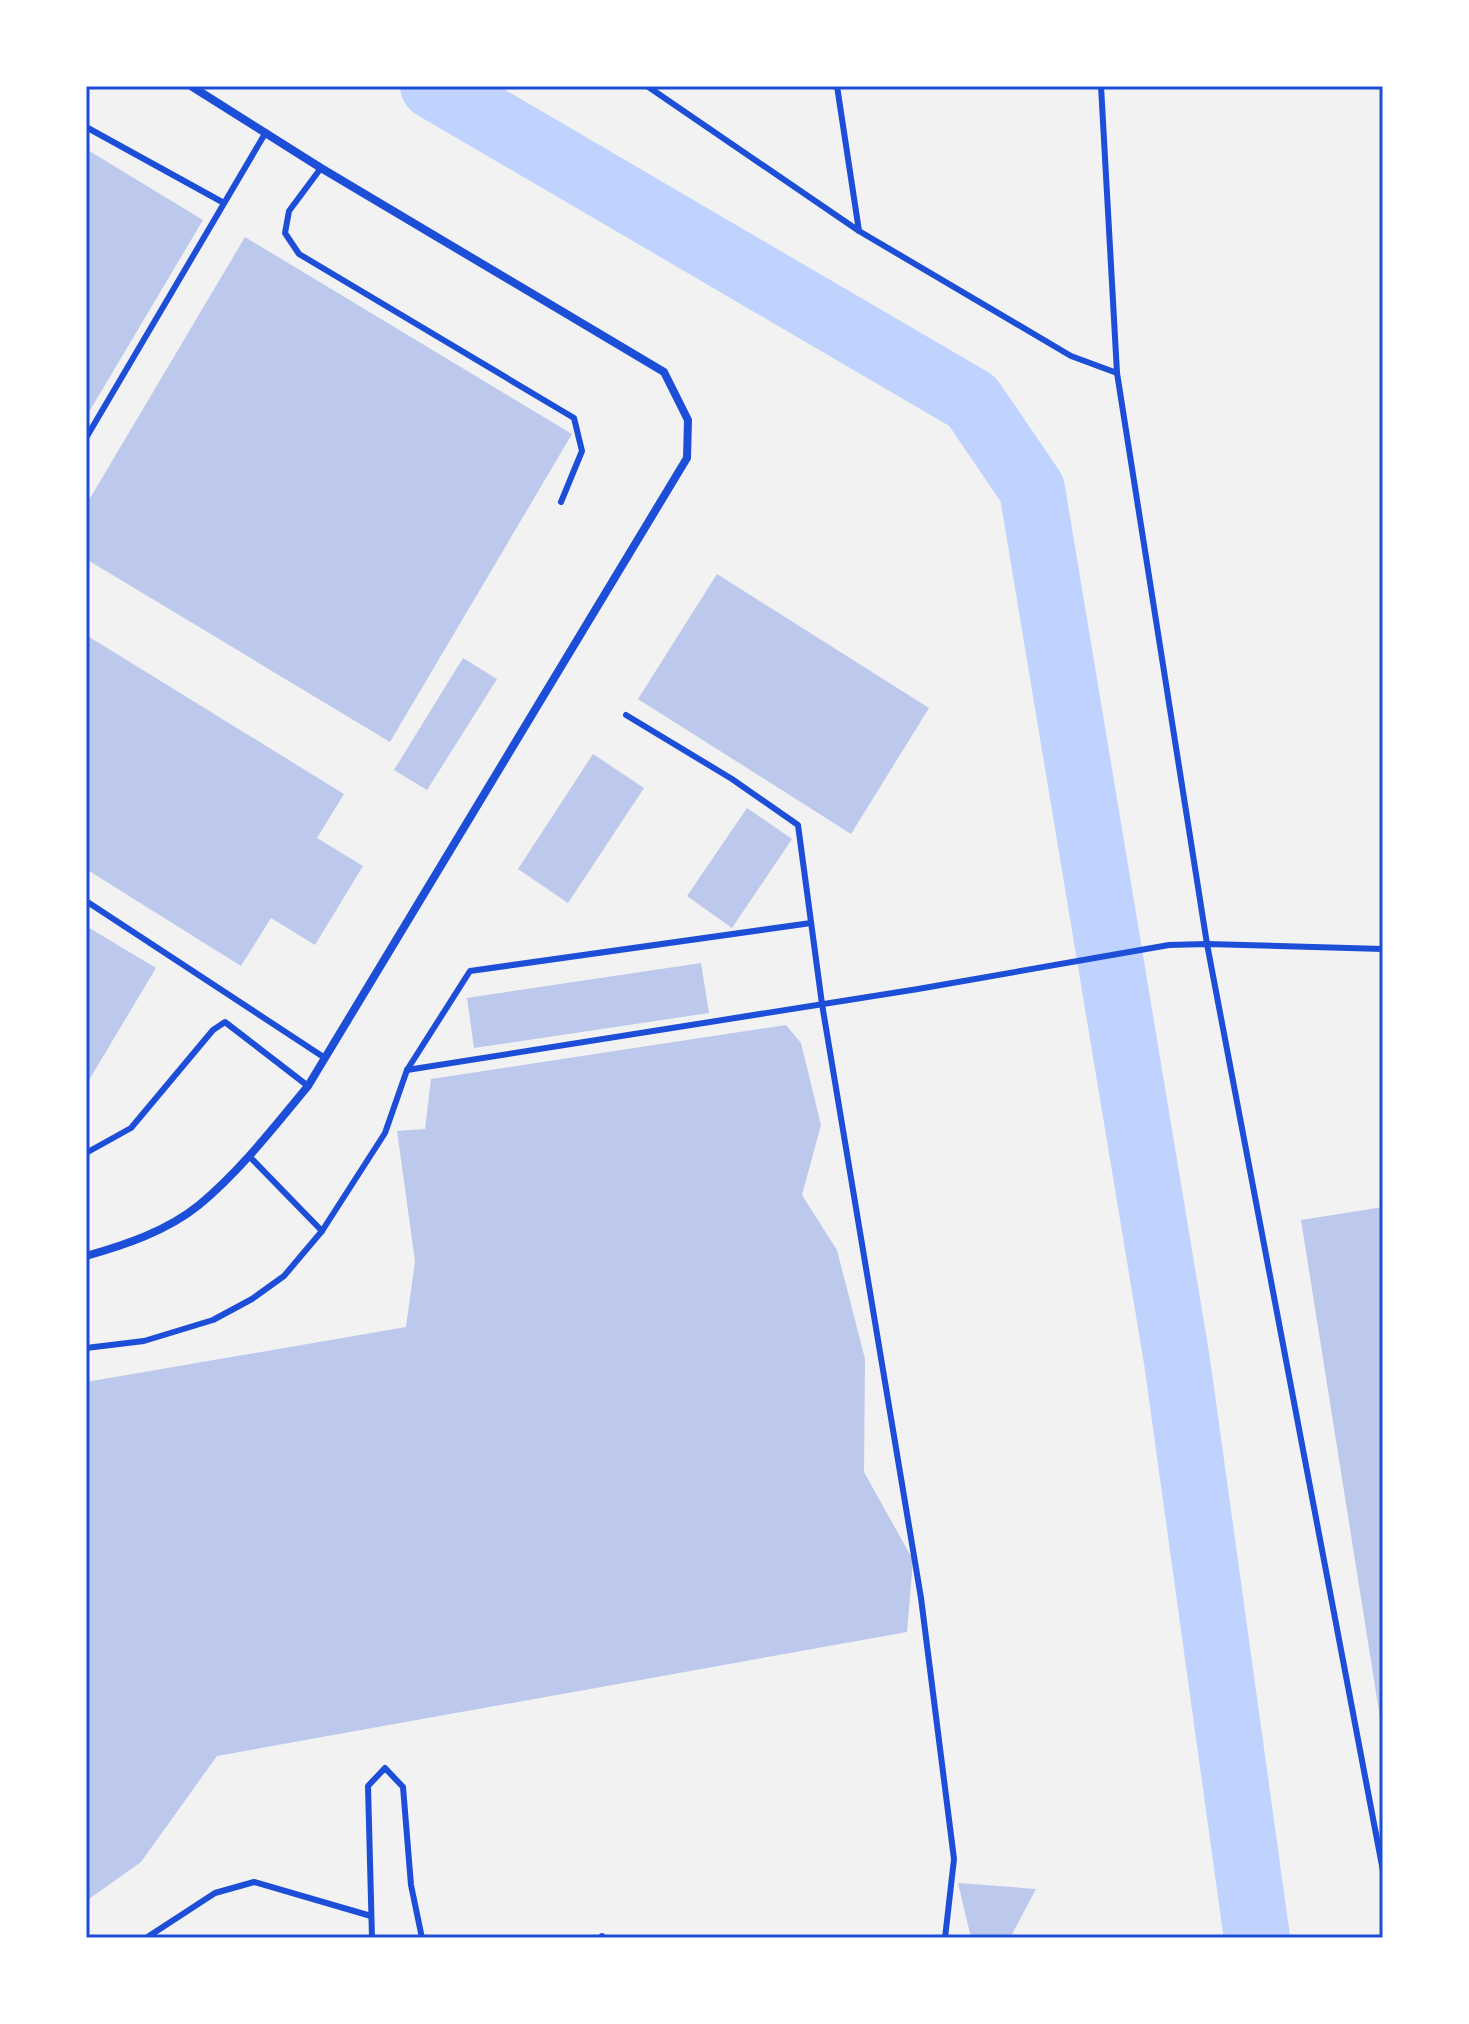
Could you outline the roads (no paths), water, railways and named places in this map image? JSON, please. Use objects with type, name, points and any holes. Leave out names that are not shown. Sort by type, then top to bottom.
[{"type":"street","points":[[86,1256],[117,1247],[163,1227],[197,1206],[249,1156],[308,1086],[687,458],[688,420],[664,372],[321,168],[191,86]]},
{"type":"lane","points":[[647,86],[859,231],[1071,356],[1117,373]]},
{"type":"lane","points":[[837,86],[859,231]]},
{"type":"lane","points":[[1101,86],[1117,373],[1207,944],[1383,1871]]},
{"type":"lane","points":[[86,127],[224,203]]},
{"type":"lane","points":[[86,438],[266,132]]},
{"type":"lane","points":[[321,168],[289,211],[285,233],[299,254],[574,418],[582,451],[561,502]]},
{"type":"lane","points":[[626,715],[732,779],[798,825],[822,1004],[921,1598],[954,1859],[945,1938]]},
{"type":"lane","points":[[86,901],[325,1058]]},
{"type":"lane","points":[[86,1348],[144,1341],[213,1320],[252,1299],[284,1276],[322,1231],[385,1133],[407,1070],[470,971],[811,923]]},
{"type":"lane","points":[[407,1070],[1169,945],[1383,949]]},
{"type":"lane","points":[[86,1153],[131,1128],[213,1030],[225,1022],[308,1086]]},
{"type":"lane","points":[[249,1156],[322,1231]]},
{"type":"lane","points":[[372,1938],[368,1786],[385,1768],[403,1787],[411,1885],[422,1938]]},
{"type":"lane","points":[[146,1938],[215,1893],[254,1882],[371,1916]]},
{"type":"waterway","points":[[433,86],[972,401],[1032,489],[1177,1361],[1257,1938]]}]
